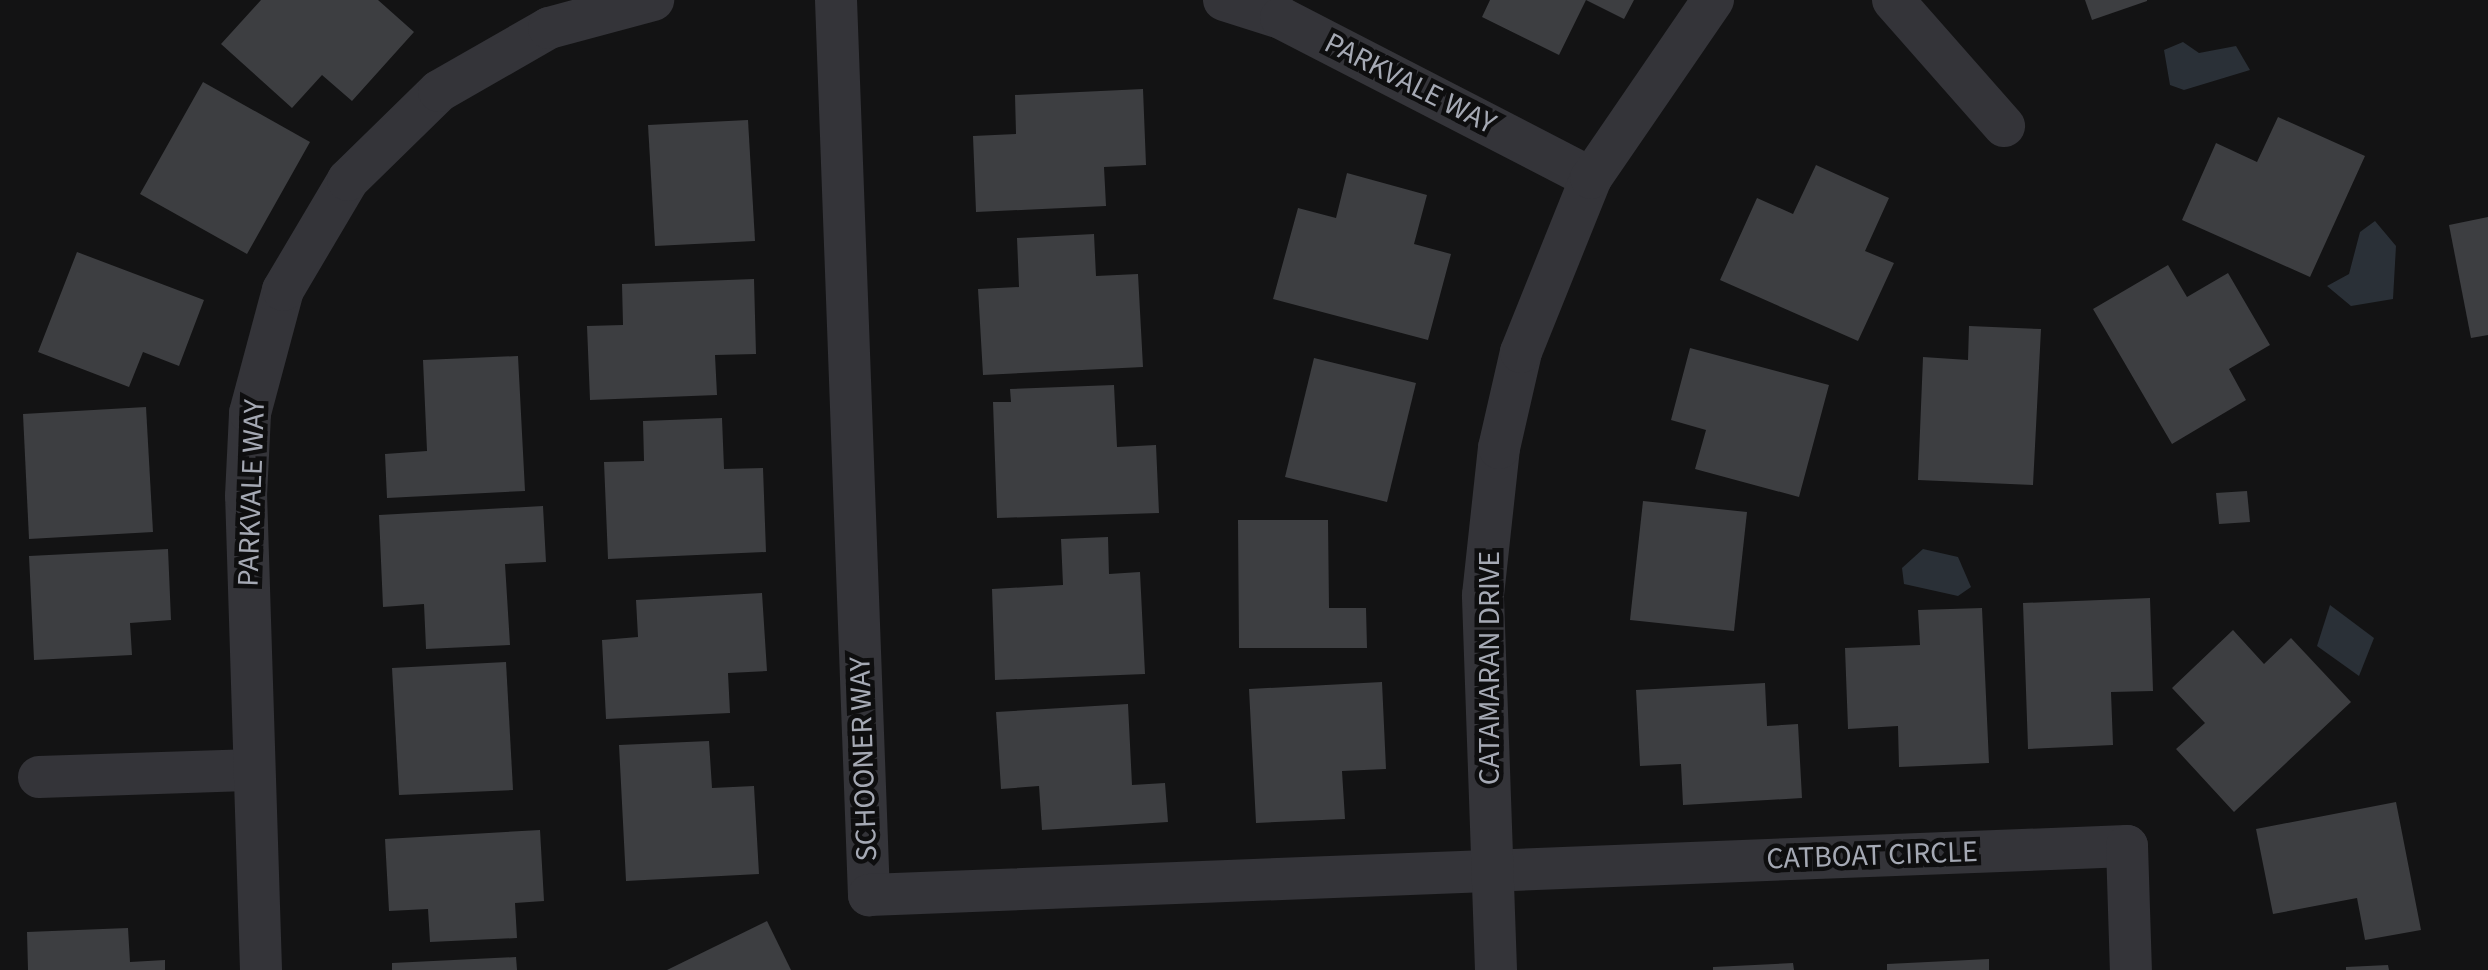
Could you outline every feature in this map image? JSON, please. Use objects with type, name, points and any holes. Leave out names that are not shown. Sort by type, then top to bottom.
[{"type":"street","name":"PARKVALE WAY","points":[[260,970],[250,413],[302,252],[348,180],[439,91],[550,28],[653,0]]},
{"type":"street","name":"SCHOONER WAY","points":[[836,0],[869,895],[1492,871]]},
{"type":"street","name":"PARKVALE WAY","points":[[1224,0],[1281,18],[1592,178]]},
{"type":"street","name":"CATAMARAN DRIVE","points":[[1496,970],[1484,595],[1499,448],[1540,296],[1592,178],[1713,0]]},
{"type":"street","points":[[1893,0],[2004,126]]},
{"type":"street","points":[[40,776],[254,770]]},
{"type":"street","name":"CATBOAT CIRCLE","points":[[1492,871],[2127,846],[2131,970]]},
{"type":"shaded area","points":[[2183,42],[2199,53],[2236,46],[2250,70],[2184,90],[2170,85],[2164,50]]},
{"type":"shaded area","points":[[2375,221],[2396,246],[2393,299],[2351,306],[2327,286],[2349,274],[2360,232]]},
{"type":"shaded area","points":[[1923,549],[1958,557],[1971,587],[1958,596],[1904,584],[1902,568]]},
{"type":"shaded area","points":[[2330,605],[2374,638],[2359,676],[2317,646]]},
{"type":"building","points":[[261,0],[378,0],[414,32],[352,101],[322,75],[292,108],[221,44]]},
{"type":"building","points":[[1490,0],[1586,0],[1559,55],[1482,17]]},
{"type":"building","points":[[1586,0],[1634,0],[1624,19]]},
{"type":"building","points":[[2085,0],[2147,0],[2147,1],[2092,20]]},
{"type":"building","points":[[203,82],[310,142],[247,254],[140,194]]},
{"type":"building","points":[[1143,89],[1146,165],[1104,167],[1106,206],[976,212],[973,136],[1016,134],[1015,95]]},
{"type":"building","points":[[2278,117],[2365,156],[2310,277],[2182,220],[2216,143],[2257,162]]},
{"type":"building","points":[[748,120],[755,241],[655,246],[648,125]]},
{"type":"building","points":[[1816,165],[1889,198],[1865,251],[1894,263],[1858,341],[1720,280],[1757,198],[1793,214]]},
{"type":"building","points":[[1347,173],[1427,195],[1414,244],[1451,254],[1428,340],[1273,299],[1298,208],[1336,218]]},
{"type":"building","points":[[2488,217],[2488,335],[2471,338],[2449,225]]},
{"type":"building","points":[[1094,234],[1096,276],[1138,274],[1143,367],[983,375],[978,289],[1019,287],[1017,238]]},
{"type":"building","points":[[77,252],[204,300],[179,366],[143,352],[129,387],[38,352]]},
{"type":"building","points":[[2168,265],[2187,297],[2228,273],[2270,345],[2229,369],[2246,400],[2172,444],[2093,309]]},
{"type":"building","points":[[754,279],[756,354],[715,355],[717,395],[590,400],[587,326],[623,325],[622,284]]},
{"type":"building","points":[[1969,326],[2041,329],[2033,485],[1918,480],[1923,357],[1968,360]]},
{"type":"building","points":[[1690,348],[1829,385],[1799,497],[1695,469],[1706,430],[1671,420]]},
{"type":"building","points":[[518,356],[525,491],[387,498],[385,454],[427,451],[423,360]]},
{"type":"building","points":[[1314,358],[1416,383],[1387,502],[1285,477]]},
{"type":"building","points":[[1114,385],[1117,447],[1156,445],[1159,513],[997,518],[993,402],[1011,402],[1010,389]]},
{"type":"building","points":[[146,407],[153,532],[29,539],[23,414]]},
{"type":"building","points":[[722,418],[724,469],[763,468],[766,552],[608,559],[604,462],[644,461],[643,421]]},
{"type":"building","points":[[2247,491],[2250,522],[2219,524],[2216,493]]},
{"type":"building","points":[[1643,501],[1747,512],[1734,631],[1630,620]]},
{"type":"building","points":[[543,506],[546,562],[505,564],[510,645],[426,649],[424,604],[383,607],[379,515]]},
{"type":"building","points":[[1238,520],[1328,520],[1329,608],[1366,608],[1367,648],[1239,648]]},
{"type":"building","points":[[1108,537],[1109,574],[1140,572],[1145,674],[995,680],[992,589],[1063,585],[1061,539]]},
{"type":"building","points":[[168,549],[171,620],[130,623],[132,655],[34,660],[29,556]]},
{"type":"building","points":[[762,593],[767,671],[728,673],[730,713],[606,719],[602,640],[638,637],[636,600]]},
{"type":"building","points":[[2150,598],[2153,691],[2111,692],[2113,745],[2028,749],[2023,603]]},
{"type":"building","points":[[1982,608],[1989,763],[1899,767],[1898,726],[1848,729],[1845,648],[1920,645],[1918,610]]},
{"type":"building","points":[[2233,630],[2264,664],[2291,638],[2351,702],[2234,812],[2176,749],[2205,723],[2172,688]]},
{"type":"building","points":[[506,662],[513,790],[399,795],[392,668]]},
{"type":"building","points":[[1382,682],[1386,769],[1342,771],[1345,819],[1256,823],[1249,689]]},
{"type":"building","points":[[1765,683],[1767,726],[1798,724],[1802,798],[1683,805],[1681,764],[1640,766],[1636,690]]},
{"type":"building","points":[[1128,704],[1132,785],[1165,783],[1168,822],[1042,830],[1039,786],[1001,789],[996,712]]},
{"type":"building","points":[[709,741],[712,788],[754,786],[759,874],[626,881],[619,745]]},
{"type":"building","points":[[2396,802],[2421,930],[2365,940],[2357,898],[2273,914],[2256,829]]},
{"type":"building","points":[[540,830],[544,901],[515,903],[517,938],[430,942],[428,909],[389,911],[385,839]]},
{"type":"building","points":[[767,921],[791,970],[667,970]]},
{"type":"building","points":[[128,928],[130,962],[165,960],[165,970],[28,970],[27,932]]},
{"type":"building","points":[[516,957],[517,970],[392,970],[392,963]]},
{"type":"building","points":[[1989,959],[1989,970],[1887,970],[1887,964]]},
{"type":"building","points":[[1793,963],[1794,970],[1713,970],[1713,967]]},
{"type":"building","points":[[2388,965],[2389,970],[2346,970],[2346,967]]}]
